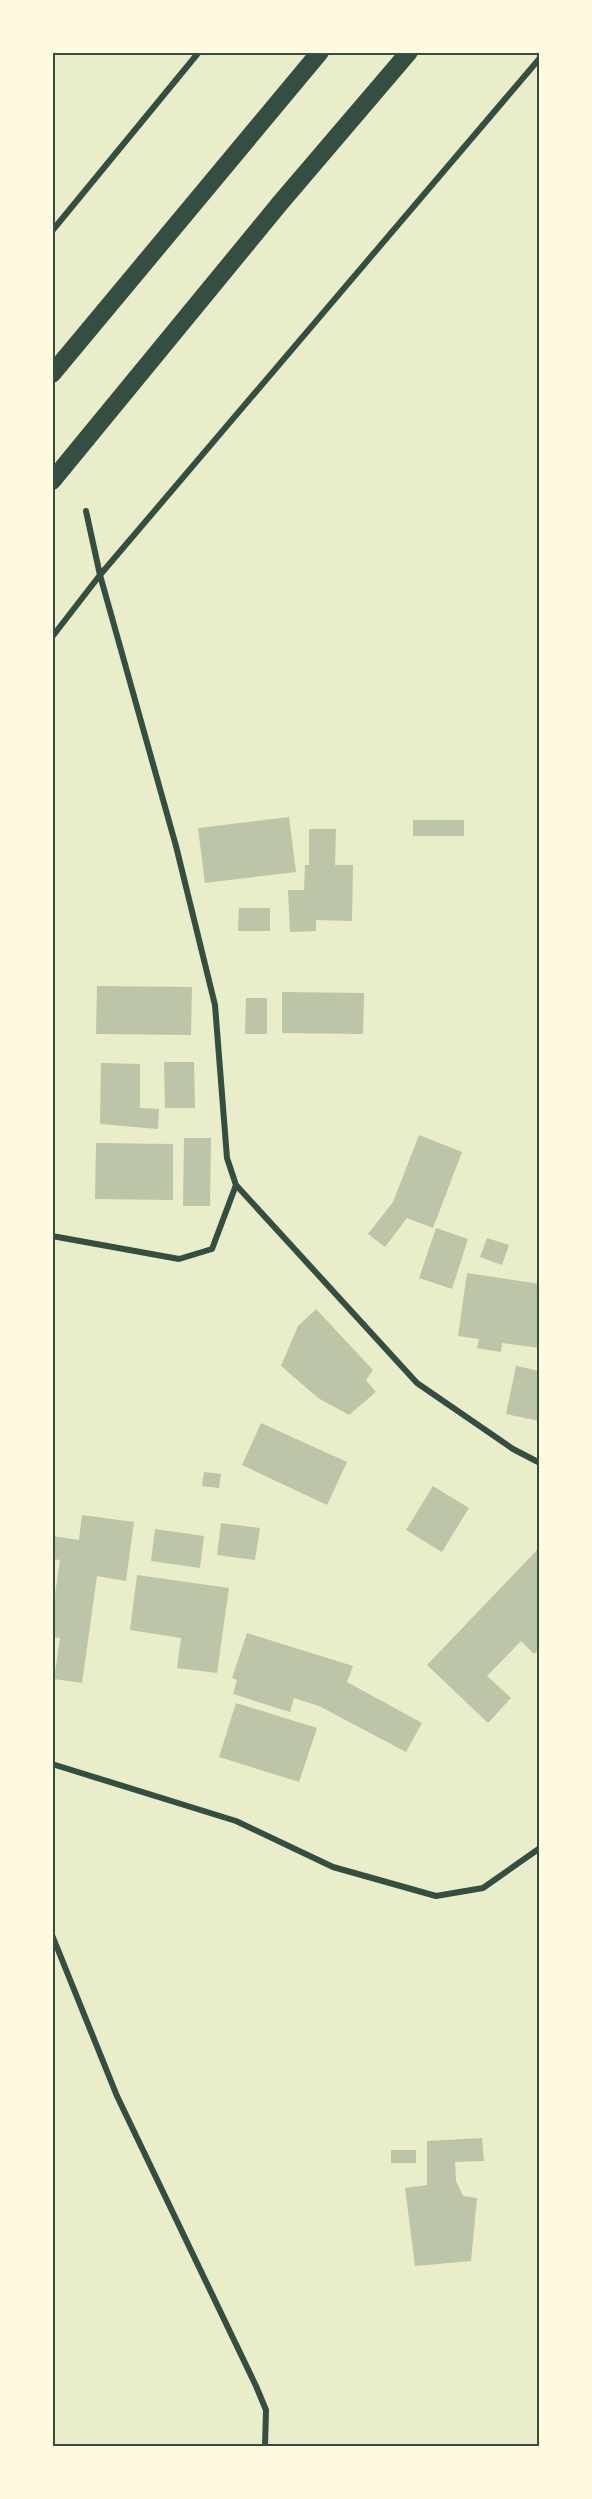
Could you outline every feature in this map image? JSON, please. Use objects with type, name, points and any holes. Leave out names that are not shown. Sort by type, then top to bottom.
[{"type":"highway","points":[[52,374],[320,52]]},
{"type":"highway","points":[[52,481],[281,202],[409,52]]},
{"type":"street","points":[[52,231],[199,52]]},
{"type":"street","points":[[52,637],[100,575],[540,58]]},
{"type":"street","points":[[86,511],[100,575],[176,846],[215,1005],[227,1158],[236,1185],[417,1383],[513,1449],[540,1463]]},
{"type":"street","points":[[52,1236],[179,1259],[212,1249],[236,1185]]},
{"type":"street","points":[[52,1764],[236,1821],[333,1867],[436,1896],[483,1888],[540,1848]]},
{"type":"street","points":[[52,1935],[117,2096],[256,2386],[266,2410],[265,2446]]},
{"type":"building","points":[[289,817],[296,872],[205,883],[198,828]]},
{"type":"building","points":[[413,820],[464,820],[464,836],[413,836]]},
{"type":"building","points":[[309,829],[336,829],[335,865],[353,865],[352,921],[316,920],[316,931],[290,932],[288,890],[304,890],[305,865],[309,865]]},
{"type":"building","points":[[239,908],[270,908],[270,931],[238,931]]},
{"type":"building","points":[[97,986],[192,987],[191,1035],[96,1034]]},
{"type":"building","points":[[282,992],[364,993],[363,1034],[282,1033]]},
{"type":"building","points":[[246,998],[267,998],[267,1034],[245,1034]]},
{"type":"building","points":[[164,1062],[194,1062],[195,1108],[165,1108]]},
{"type":"building","points":[[101,1063],[140,1064],[140,1108],[159,1109],[158,1129],[100,1124]]},
{"type":"building","points":[[419,1135],[462,1152],[433,1228],[407,1218],[385,1247],[368,1234],[393,1202]]},
{"type":"building","points":[[184,1138],[211,1138],[210,1206],[183,1206]]},
{"type":"building","points":[[96,1143],[173,1144],[173,1200],[95,1199]]},
{"type":"building","points":[[436,1228],[468,1239],[452,1289],[419,1278]]},
{"type":"building","points":[[487,1238],[509,1245],[502,1265],[480,1257]]},
{"type":"building","points":[[467,1273],[540,1284],[540,1348],[502,1343],[501,1352],[477,1348],[479,1339],[458,1336]]},
{"type":"building","points":[[316,1309],[373,1370],[366,1380],[376,1392],[349,1415],[318,1398],[281,1366],[298,1326]]},
{"type":"building","points":[[516,1366],[540,1371],[540,1421],[506,1414]]},
{"type":"building","points":[[261,1423],[347,1462],[327,1505],[242,1465]]},
{"type":"building","points":[[204,1472],[221,1474],[219,1488],[202,1486]]},
{"type":"building","points":[[433,1486],[469,1508],[442,1552],[406,1530]]},
{"type":"building","points":[[82,1515],[134,1522],[126,1581],[97,1576],[82,1683],[54,1679],[60,1638],[52,1637],[52,1616],[60,1560],[52,1559],[52,1536],[79,1540]]},
{"type":"building","points":[[221,1523],[260,1528],[255,1560],[217,1555]]},
{"type":"building","points":[[155,1529],[204,1536],[200,1568],[151,1561]]},
{"type":"building","points":[[537,1550],[540,1552],[540,1648],[534,1654],[521,1641],[487,1676],[511,1698],[488,1723],[427,1665]]},
{"type":"building","points":[[137,1575],[229,1588],[217,1673],[177,1668],[181,1638],[130,1630]]},
{"type":"building","points":[[247,1633],[353,1666],[347,1682],[422,1723],[406,1752],[319,1706],[294,1698],[290,1712],[233,1694],[237,1680],[232,1678]]},
{"type":"building","points":[[236,1703],[317,1728],[299,1782],[219,1757]]},
{"type":"building","points":[[482,2138],[484,2161],[455,2162],[456,2181],[463,2196],[477,2198],[471,2261],[415,2266],[405,2188],[427,2185],[427,2141]]},
{"type":"building","points":[[391,2150],[416,2150],[416,2163],[391,2163]]}]
